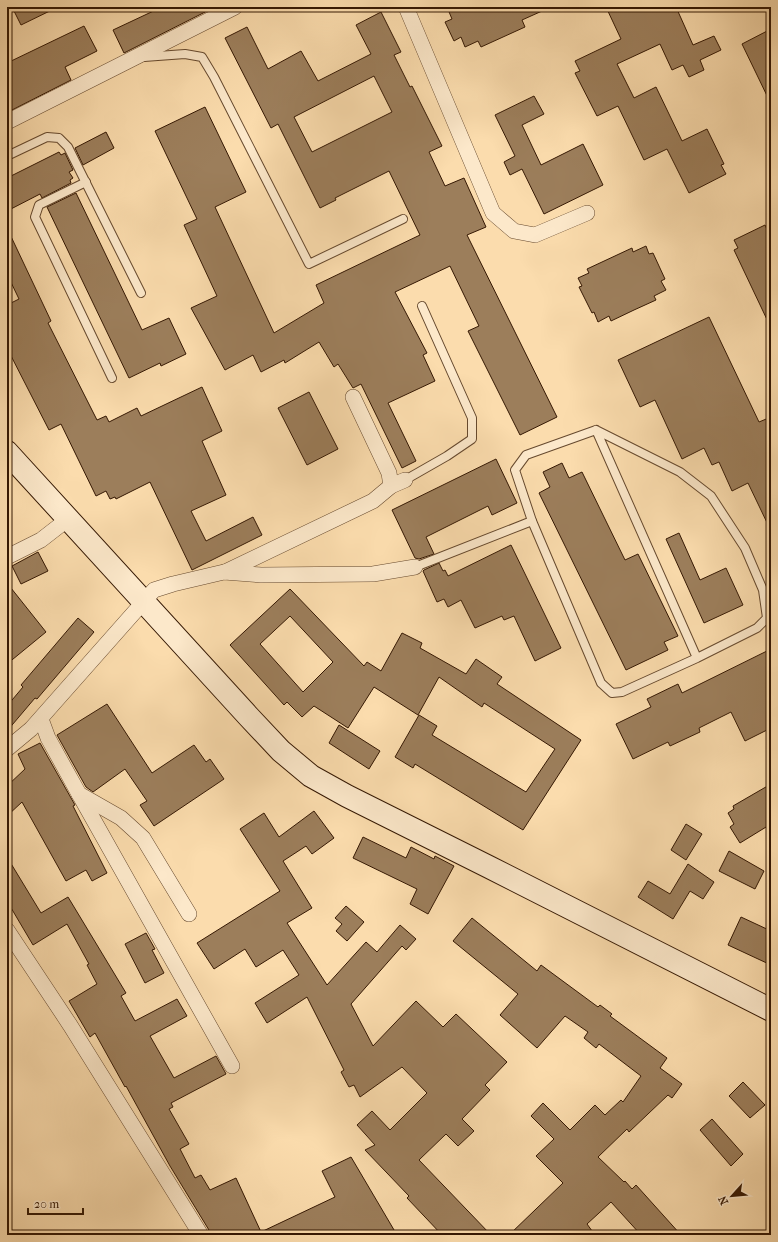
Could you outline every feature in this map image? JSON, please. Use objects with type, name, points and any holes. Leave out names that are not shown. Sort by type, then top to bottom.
[{"type":"main road","points":[[7,452],[143,602],[282,751],[311,776],[347,796],[771,1010]]},
{"type":"street","points":[[7,122],[236,7]]},
{"type":"street","points":[[406,7],[494,213],[514,231],[535,235],[587,213]]},
{"type":"street","points":[[7,749],[41,719],[154,590],[224,572],[373,502],[398,483],[388,473],[353,397]]},
{"type":"street","points":[[7,557],[41,540],[68,519]]},
{"type":"street","points":[[224,572],[261,575],[373,574],[415,567]]},
{"type":"street","points":[[41,719],[48,738],[232,1066]]},
{"type":"street","points":[[79,794],[121,818],[144,838],[189,914]]},
{"type":"street","points":[[7,930],[70,1026],[201,1235]]},
{"type":"lane","points":[[133,58],[185,54],[202,58],[214,77],[310,264],[403,219]]},
{"type":"lane","points":[[7,156],[47,137],[59,138],[68,147],[141,293]]},
{"type":"lane","points":[[86,182],[39,206],[35,216],[112,378]]},
{"type":"lane","points":[[398,483],[447,456],[472,439],[472,418],[422,306]]},
{"type":"lane","points":[[596,430],[697,658]]},
{"type":"lane","points":[[596,430],[680,472],[711,496],[745,548],[763,590],[767,618],[757,628],[697,658],[622,692],[612,694],[601,683],[532,521],[515,470],[526,455],[596,430]]},
{"type":"lane","points":[[415,567],[532,521]]},
{"type":"building","points":[[12,7],[58,7],[21,25]]},
{"type":"building","points":[[162,7],[215,7],[124,53],[113,30]]},
{"type":"building","points":[[447,7],[551,7],[522,20],[525,27],[481,47],[478,41],[465,47],[461,37],[454,41],[445,22],[452,19]]},
{"type":"building","points":[[606,7],[676,7],[693,45],[714,36],[721,50],[700,60],[704,70],[689,77],[683,65],[672,70],[660,44],[617,64],[634,98],[656,87],[682,141],[707,129],[724,164],[721,165],[726,174],[689,193],[667,149],[644,160],[618,106],[597,116],[575,73],[580,71],[575,61],[621,39]]},
{"type":"building","points":[[381,12],[401,52],[394,55],[410,87],[412,86],[442,146],[429,152],[445,186],[464,178],[486,227],[467,235],[557,417],[520,435],[468,331],[479,326],[450,266],[395,292],[427,353],[423,355],[435,381],[388,403],[416,461],[402,468],[361,384],[353,388],[338,364],[334,367],[319,342],[285,363],[284,360],[261,372],[253,355],[225,370],[191,308],[217,296],[184,225],[197,219],[155,131],[205,107],[246,192],[215,207],[274,333],[324,303],[316,285],[420,235],[389,171],[335,198],[336,200],[320,208],[278,124],[271,128],[225,38],[247,27],[268,69],[301,51],[318,81],[371,54],[356,25]],"holes":[[[374,76],[392,112],[312,152],[294,117]]]},
{"type":"building","points":[[84,26],[97,51],[65,67],[71,80],[12,110],[7,100],[7,63]]},
{"type":"building","points":[[771,29],[771,104],[742,44]]},
{"type":"building","points":[[534,96],[544,114],[522,125],[541,165],[583,144],[603,185],[544,214],[522,169],[510,175],[504,162],[515,156],[495,115]]},
{"type":"building","points":[[106,132],[114,148],[83,165],[75,148]]},
{"type":"building","points":[[59,152],[61,155],[65,153],[73,170],[69,172],[73,178],[70,180],[71,183],[42,198],[40,194],[7,211],[7,178]]},
{"type":"building","points":[[76,193],[142,330],[169,318],[186,354],[161,366],[160,363],[129,378],[47,207]]},
{"type":"building","points":[[765,225],[771,238],[771,328],[734,250],[738,248],[734,240]]},
{"type":"building","points":[[7,228],[51,321],[48,323],[97,420],[106,416],[109,422],[137,408],[141,416],[202,387],[222,431],[202,441],[226,495],[191,511],[206,541],[253,517],[262,535],[192,570],[150,482],[116,499],[115,497],[110,499],[106,491],[96,496],[61,424],[49,430],[7,348],[7,305],[19,299],[7,274]]},
{"type":"building","points":[[646,246],[649,254],[653,253],[665,279],[661,281],[666,290],[654,296],[656,300],[611,321],[609,316],[598,322],[594,312],[592,313],[579,287],[582,286],[578,278],[589,273],[587,269],[632,248],[633,252]]},
{"type":"building","points":[[709,317],[759,422],[771,417],[771,531],[748,483],[732,491],[719,462],[712,465],[704,448],[682,459],[655,400],[640,407],[618,360]]},
{"type":"building","points":[[309,392],[338,449],[307,465],[278,408]]},
{"type":"building","points":[[496,459],[517,503],[492,515],[488,506],[426,537],[434,554],[419,559],[415,558],[392,510]]},
{"type":"building","points":[[562,463],[569,478],[582,472],[625,560],[638,554],[678,636],[664,642],[668,650],[626,670],[539,493],[550,487],[543,472]]},
{"type":"building","points":[[679,533],[700,580],[726,568],[743,605],[704,623],[666,539]]},
{"type":"building","points":[[511,545],[561,648],[535,661],[514,616],[504,620],[502,616],[475,628],[461,600],[448,607],[444,599],[437,602],[423,571],[439,563],[443,571],[445,570],[448,576]]},
{"type":"building","points":[[38,552],[48,571],[21,584],[12,566]]},
{"type":"building","points":[[7,583],[46,632],[7,664]]},
{"type":"building","points":[[290,589],[364,666],[367,662],[381,671],[402,633],[422,643],[420,648],[466,674],[476,659],[502,677],[497,684],[581,740],[523,830],[415,764],[413,768],[395,757],[419,715],[437,726],[432,735],[526,792],[555,749],[484,703],[482,707],[439,677],[418,715],[374,687],[348,728],[314,706],[302,717],[287,702],[284,705],[230,645]],"holes":[[[290,616],[333,662],[303,692],[260,644]]]},
{"type":"building","points":[[78,618],[94,632],[37,699],[35,698],[7,731],[7,706],[23,687],[21,685]]},
{"type":"building","points":[[771,649],[771,728],[745,741],[731,712],[699,728],[700,732],[670,746],[668,742],[633,759],[616,724],[651,707],[647,699],[678,684],[682,693]]},
{"type":"building","points":[[107,704],[152,773],[194,745],[206,762],[210,759],[224,779],[154,826],[140,805],[147,801],[125,769],[93,792],[86,787],[57,735]]},
{"type":"building","points":[[339,725],[380,751],[369,769],[329,743]]},
{"type":"building","points":[[40,743],[75,805],[73,806],[107,873],[92,881],[86,870],[66,881],[22,802],[7,816],[7,786],[25,769],[18,754]]},
{"type":"building","points":[[771,784],[771,824],[740,843],[730,827],[734,824],[728,813],[734,809],[733,806]]},
{"type":"building","points":[[314,811],[334,838],[312,854],[306,846],[283,861],[312,908],[287,923],[327,985],[366,942],[377,952],[400,925],[416,939],[406,950],[402,946],[351,1004],[373,1046],[416,1001],[443,1027],[456,1014],[507,1062],[485,1085],[490,1090],[462,1119],[474,1131],[458,1146],[446,1134],[419,1160],[491,1235],[442,1235],[407,1198],[409,1196],[365,1150],[375,1145],[357,1125],[372,1111],[390,1130],[427,1093],[402,1067],[360,1097],[354,1085],[349,1087],[341,1072],[344,1070],[307,997],[267,1023],[255,1003],[299,975],[283,950],[256,967],[245,949],[214,969],[197,943],[280,891],[240,829],[264,813],[279,837]]},
{"type":"building","points":[[686,824],[702,834],[686,860],[671,850]]},
{"type":"building","points":[[363,837],[406,858],[411,847],[434,859],[435,856],[454,866],[428,914],[410,904],[417,889],[353,858]]},
{"type":"building","points":[[729,851],[764,871],[755,889],[719,871]]},
{"type":"building","points":[[7,857],[41,913],[68,897],[126,993],[121,996],[135,1021],[177,999],[187,1016],[150,1036],[174,1078],[216,1056],[226,1074],[171,1103],[173,1107],[169,1109],[189,1144],[180,1149],[195,1178],[201,1175],[210,1190],[236,1178],[261,1232],[335,1197],[322,1171],[351,1157],[397,1235],[212,1235],[170,1166],[95,1033],[90,1037],[69,1001],[97,984],[87,965],[89,964],[67,924],[33,945],[7,901]]},
{"type":"building","points":[[688,864],[714,882],[703,899],[690,891],[673,919],[638,897],[648,881],[670,894]]},
{"type":"building","points":[[346,906],[364,922],[347,941],[336,931],[342,924],[335,918]]},
{"type":"building","points":[[741,917],[771,931],[771,965],[728,945]]},
{"type":"building","points":[[472,918],[537,971],[541,965],[598,1007],[600,1005],[612,1014],[610,1016],[667,1058],[660,1068],[682,1084],[672,1098],[668,1095],[629,1132],[627,1129],[598,1157],[632,1189],[636,1185],[681,1235],[641,1235],[611,1202],[587,1224],[595,1235],[509,1235],[563,1183],[536,1156],[554,1139],[531,1116],[543,1103],[570,1130],[595,1105],[605,1115],[621,1100],[623,1102],[641,1076],[599,1044],[596,1048],[584,1038],[588,1032],[565,1016],[537,1048],[500,1015],[518,994],[453,941]]},
{"type":"building","points":[[146,933],[155,949],[152,950],[164,973],[145,983],[125,944]]},
{"type":"building","points":[[743,1082],[765,1105],[750,1118],[729,1096]]},
{"type":"building","points":[[712,1119],[743,1154],[731,1166],[700,1130]]}]
